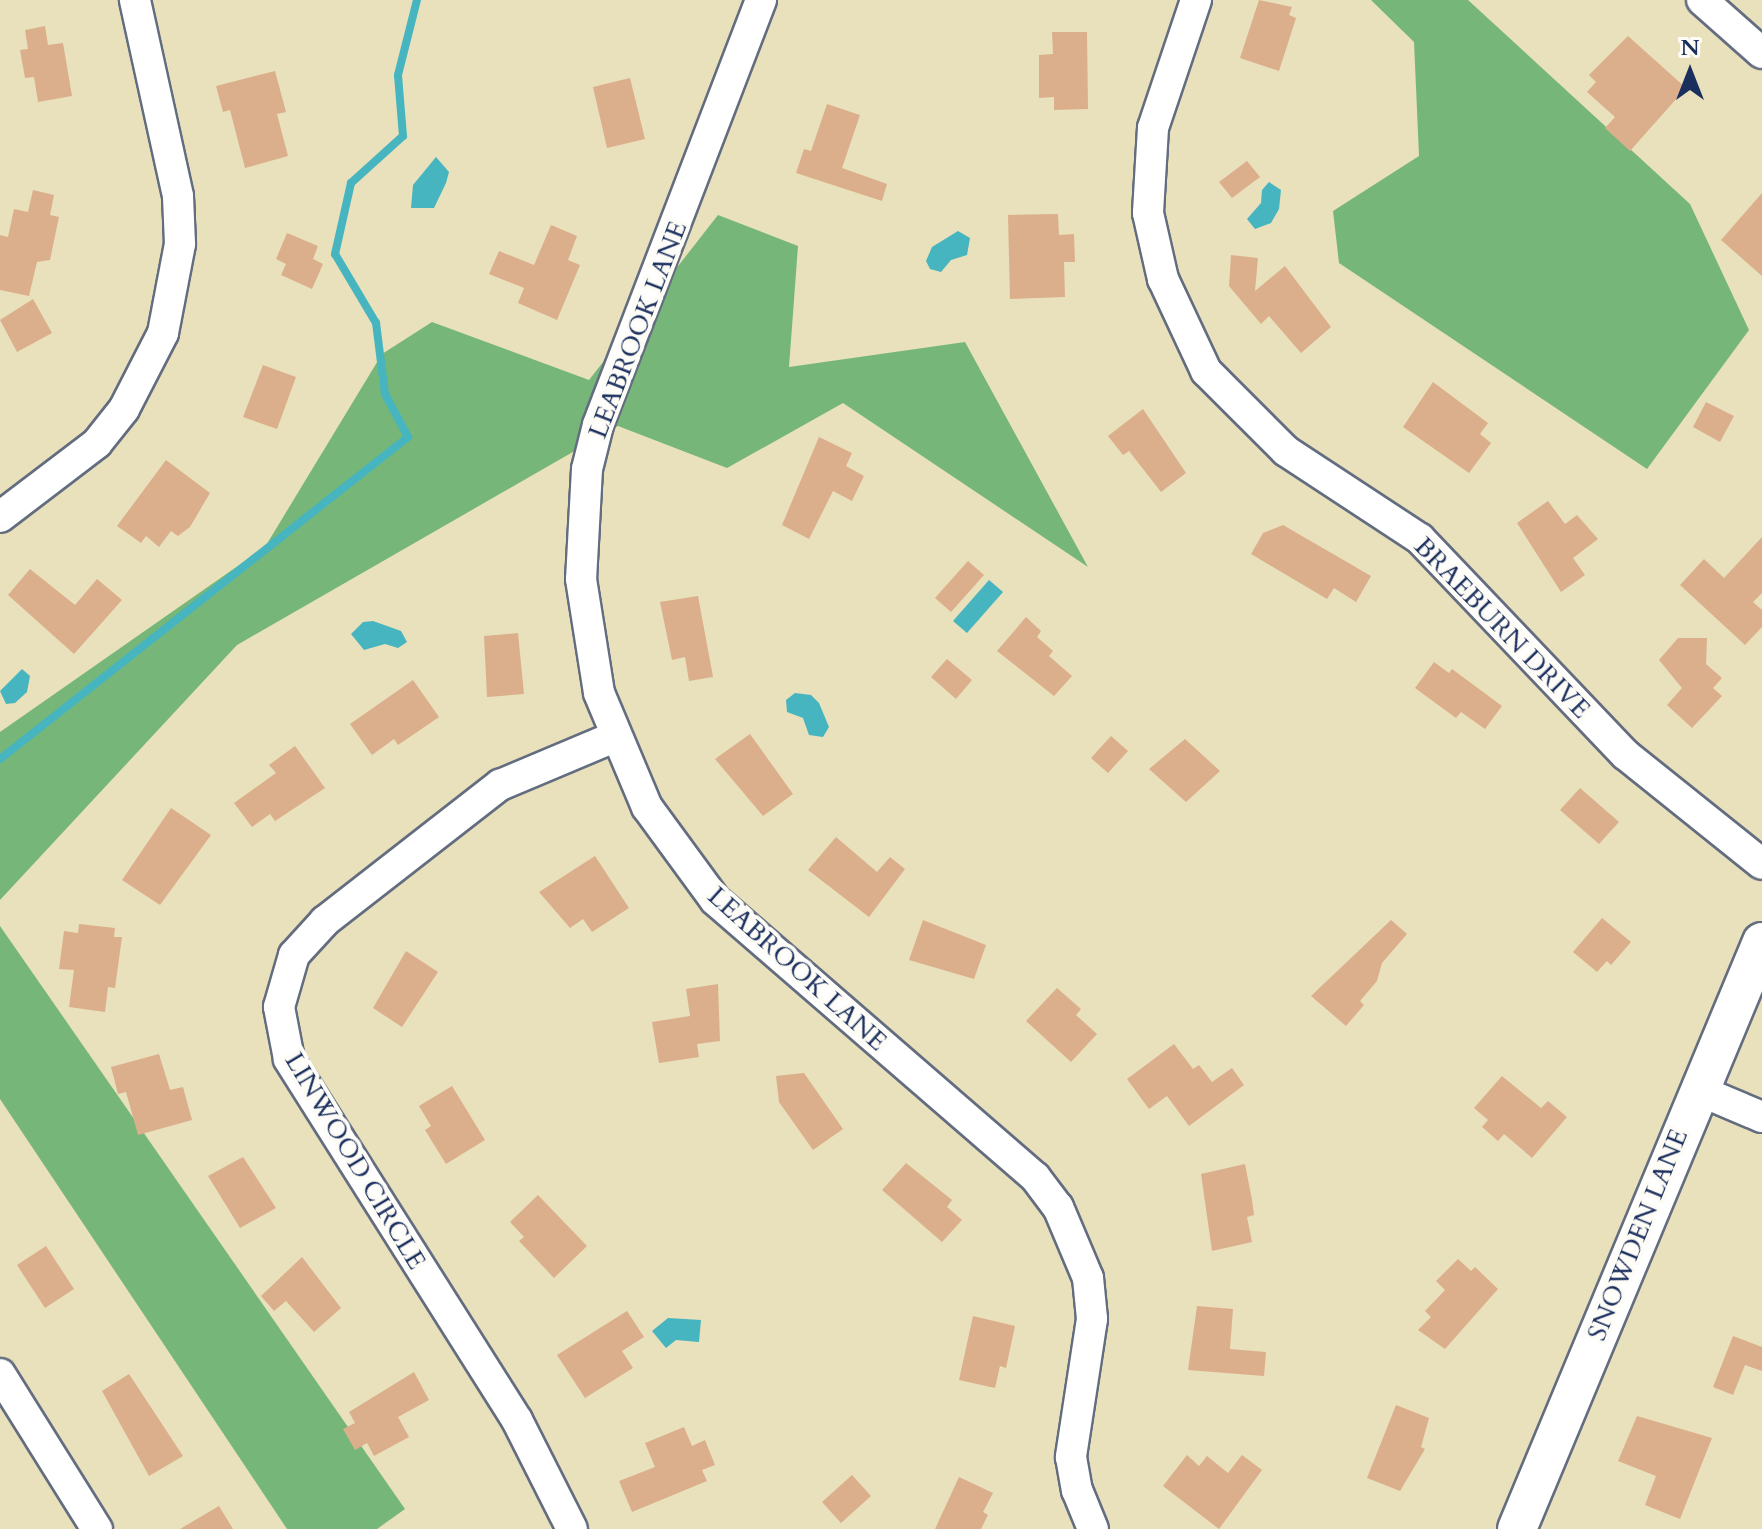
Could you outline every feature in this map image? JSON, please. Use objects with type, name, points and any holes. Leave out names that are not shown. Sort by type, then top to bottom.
[{"type":"street","points":[[0,517],[97,443],[124,409],[163,333],[180,244],[178,196],[135,0]]},
{"type":"street","name":"LEABROOK LANE","points":[[761,0],[598,425],[587,469],[581,526],[585,619],[614,737],[647,807],[715,900],[1035,1177],[1058,1207],[1088,1278],[1092,1319],[1071,1457],[1077,1490],[1093,1529]]},
{"type":"street","name":"BRAEBURN DRIVE","points":[[1196,0],[1153,128],[1148,213],[1163,279],[1206,371],[1286,451],[1420,539],[1626,755],[1762,864]]},
{"type":"street","points":[[1702,0],[1762,53]]},
{"type":"street","name":"LINWOOD CIRCLE","points":[[572,1529],[517,1420],[289,1059],[279,1007],[294,955],[325,921],[500,785],[614,737]]},
{"type":"street","name":"SNOWDEN LANE","points":[[1517,1529],[1762,942]]},
{"type":"street","points":[[1698,1090],[1762,1117]]},
{"type":"street","points":[[0,1374],[97,1529]]},
{"type":"green space","points":[[1371,0],[1468,0],[1690,204],[1749,330],[1647,469],[1339,263],[1333,211],[1419,156],[1414,42]]},
{"type":"green space","points":[[718,215],[798,246],[789,367],[965,342],[1088,567],[843,403],[727,468],[618,426],[237,645],[0,900],[0,732],[265,547],[382,354],[432,322],[589,380]]},
{"type":"green space","points":[[0,926],[405,1509],[377,1529],[287,1529],[0,1099]]},
{"type":"water","points":[[436,157],[449,172],[434,208],[411,208],[413,185]]},
{"type":"water","points":[[1269,182],[1281,190],[1279,209],[1271,223],[1255,229],[1247,219],[1261,203],[1262,190]]},
{"type":"water","points":[[958,231],[970,238],[967,255],[951,260],[941,272],[930,269],[926,261],[932,247]]},
{"type":"water","points":[[989,580],[1003,592],[967,633],[953,621]]},
{"type":"water","points":[[373,621],[401,631],[407,642],[398,648],[385,644],[364,650],[351,634],[363,622]]},
{"type":"water","points":[[22,669],[30,676],[27,692],[15,703],[6,704],[0,691]]},
{"type":"water","points":[[795,693],[811,695],[819,703],[829,727],[823,737],[809,735],[803,718],[787,712],[786,700]]},
{"type":"water","points":[[668,1318],[701,1320],[699,1342],[676,1340],[666,1348],[652,1331]]},
{"type":"building","points":[[1259,0],[1292,7],[1289,15],[1296,18],[1279,71],[1240,58]]},
{"type":"building","points":[[45,26],[48,45],[63,43],[72,96],[38,102],[34,77],[25,78],[20,50],[28,49],[25,30]]},
{"type":"building","points":[[1052,32],[1087,32],[1088,109],[1054,110],[1054,97],[1039,98],[1039,55],[1053,54]]},
{"type":"building","points":[[1628,36],[1686,88],[1630,151],[1605,128],[1615,117],[1587,92],[1596,82],[1589,75]]},
{"type":"building","points":[[275,71],[286,112],[277,114],[288,156],[245,168],[230,110],[223,112],[216,86]]},
{"type":"building","points":[[630,78],[645,139],[607,148],[593,87]]},
{"type":"building","points":[[827,104],[860,115],[842,168],[887,184],[882,201],[796,173],[804,149],[811,151]]},
{"type":"building","points":[[1247,161],[1260,177],[1232,198],[1219,182]]},
{"type":"building","points":[[33,190],[54,195],[50,215],[59,217],[50,260],[37,262],[29,296],[0,290],[0,235],[8,237],[14,209],[28,212]]},
{"type":"building","points":[[1762,193],[1762,276],[1721,240]]},
{"type":"building","points":[[1058,214],[1059,235],[1074,234],[1075,262],[1064,262],[1065,297],[1010,299],[1008,215]]},
{"type":"building","points":[[551,225],[577,236],[568,260],[580,265],[557,320],[518,303],[524,288],[489,274],[499,251],[534,265]]},
{"type":"building","points":[[287,233],[318,246],[313,259],[323,264],[312,289],[281,275],[286,264],[276,259]]},
{"type":"building","points":[[1231,255],[1258,258],[1255,291],[1285,266],[1331,327],[1301,353],[1269,316],[1261,324],[1229,286]]},
{"type":"building","points":[[33,299],[52,333],[17,352],[0,320]]},
{"type":"building","points":[[263,365],[296,377],[277,429],[243,417]]},
{"type":"building","points":[[1433,382],[1488,423],[1480,434],[1491,443],[1469,473],[1403,427]]},
{"type":"building","points":[[1706,402],[1734,416],[1720,442],[1693,427]]},
{"type":"building","points":[[1143,409],[1186,473],[1161,492],[1129,451],[1123,455],[1108,436]]},
{"type":"building","points":[[819,437],[852,453],[846,466],[864,476],[852,501],[833,491],[809,539],[782,525]]},
{"type":"building","points":[[166,460],[210,493],[190,527],[178,536],[171,531],[159,547],[146,536],[141,543],[117,526]]},
{"type":"building","points":[[1548,501],[1565,524],[1577,515],[1598,539],[1573,558],[1585,575],[1561,592],[1517,523]]},
{"type":"building","points":[[1283,525],[1371,576],[1356,602],[1334,588],[1327,599],[1251,554],[1263,533]]},
{"type":"building","points":[[1762,537],[1762,593],[1753,602],[1762,610],[1762,627],[1745,645],[1680,585],[1704,559],[1724,578]]},
{"type":"building","points":[[968,561],[984,575],[951,612],[935,598]]},
{"type":"building","points":[[30,569],[75,605],[97,579],[122,600],[74,654],[8,595]]},
{"type":"building","points":[[698,596],[713,677],[689,681],[685,657],[672,660],[660,602]]},
{"type":"building","points":[[1026,617],[1041,631],[1037,637],[1053,651],[1049,656],[1072,676],[1054,696],[997,651]]},
{"type":"building","points":[[518,633],[524,694],[487,697],[484,636]]},
{"type":"building","points":[[1678,638],[1707,638],[1706,664],[1722,678],[1713,688],[1722,696],[1692,728],[1667,705],[1682,688],[1659,660]]},
{"type":"building","points":[[947,659],[972,680],[956,699],[931,677]]},
{"type":"building","points":[[1434,662],[1449,673],[1452,669],[1502,706],[1485,729],[1461,712],[1456,718],[1415,688]]},
{"type":"building","points":[[413,680],[439,717],[398,745],[394,739],[372,755],[350,724]]},
{"type":"building","points":[[750,734],[793,794],[763,816],[715,759]]},
{"type":"building","points":[[1111,736],[1128,751],[1108,773],[1091,758]]},
{"type":"building","points":[[1185,739],[1220,771],[1186,802],[1149,769]]},
{"type":"building","points":[[295,746],[325,788],[275,821],[270,814],[252,827],[234,803],[276,773],[269,765]]},
{"type":"building","points":[[1580,788],[1619,822],[1599,844],[1560,810]]},
{"type":"building","points":[[171,808],[211,835],[160,905],[122,880]]},
{"type":"building","points":[[836,837],[877,872],[890,857],[905,869],[869,917],[808,870]]},
{"type":"building","points":[[595,856],[629,908],[592,932],[583,919],[570,928],[539,892]]},
{"type":"building","points":[[1602,918],[1631,942],[1611,965],[1607,961],[1597,972],[1573,952]]},
{"type":"building","points":[[923,920],[986,945],[974,979],[909,960]]},
{"type":"building","points":[[1391,920],[1407,934],[1382,963],[1377,981],[1360,1001],[1364,1005],[1346,1026],[1311,996]]},
{"type":"building","points":[[79,924],[115,928],[114,937],[122,937],[115,988],[108,987],[105,1012],[69,1007],[74,970],[59,969],[64,931],[78,933]]},
{"type":"building","points":[[406,951],[438,972],[402,1027],[373,1008]]},
{"type":"building","points":[[718,984],[720,1041],[697,1044],[699,1057],[659,1063],[652,1022],[690,1016],[686,989]]},
{"type":"building","points":[[1057,988],[1081,1009],[1076,1015],[1097,1034],[1071,1062],[1026,1021]]},
{"type":"building","points":[[1174,1044],[1193,1069],[1199,1065],[1212,1082],[1232,1068],[1244,1085],[1189,1126],[1167,1096],[1149,1109],[1127,1079]]},
{"type":"building","points":[[159,1054],[170,1090],[183,1087],[192,1120],[138,1135],[126,1092],[118,1094],[111,1067]]},
{"type":"building","points":[[804,1073],[843,1129],[813,1150],[779,1102],[776,1076]]},
{"type":"building","points":[[1502,1076],[1541,1108],[1548,1101],[1567,1117],[1532,1158],[1504,1134],[1498,1141],[1482,1127],[1488,1120],[1474,1108]]},
{"type":"building","points":[[452,1086],[485,1140],[446,1164],[425,1130],[431,1126],[419,1106]]},
{"type":"building","points":[[243,1157],[276,1208],[240,1228],[208,1176]]},
{"type":"building","points":[[906,1163],[952,1200],[947,1207],[962,1220],[942,1242],[882,1190]]},
{"type":"building","points":[[1245,1164],[1254,1215],[1247,1217],[1252,1242],[1212,1251],[1201,1174]]},
{"type":"building","points":[[538,1195],[587,1246],[554,1278],[519,1241],[524,1237],[510,1222]]},
{"type":"building","points":[[46,1246],[74,1289],[45,1308],[17,1265]]},
{"type":"building","points":[[302,1257],[341,1308],[314,1332],[286,1301],[274,1311],[261,1296]]},
{"type":"building","points":[[1458,1259],[1471,1271],[1475,1267],[1498,1289],[1445,1349],[1418,1330],[1431,1317],[1425,1311],[1445,1290],[1436,1281]]},
{"type":"building","points":[[1197,1306],[1233,1309],[1230,1349],[1266,1352],[1264,1376],[1188,1370]]},
{"type":"building","points":[[627,1311],[644,1337],[622,1351],[633,1368],[585,1398],[557,1355]]},
{"type":"building","points":[[973,1316],[1015,1326],[1006,1368],[1000,1366],[995,1388],[959,1380]]},
{"type":"building","points":[[1733,1336],[1762,1347],[1762,1371],[1745,1365],[1733,1395],[1713,1387]]},
{"type":"building","points":[[414,1372],[429,1400],[398,1417],[409,1437],[374,1456],[367,1443],[355,1450],[343,1429],[355,1423],[349,1412]]},
{"type":"building","points":[[129,1374],[183,1456],[149,1476],[102,1391]]},
{"type":"building","points":[[1396,1405],[1429,1418],[1421,1447],[1425,1449],[1400,1491],[1367,1478]]},
{"type":"building","points":[[1637,1416],[1712,1438],[1680,1519],[1645,1505],[1656,1476],[1618,1461]]},
{"type":"building","points":[[684,1427],[692,1446],[705,1440],[715,1465],[702,1470],[707,1481],[632,1512],[619,1481],[655,1467],[645,1443]]},
{"type":"building","points":[[1187,1455],[1199,1466],[1207,1456],[1228,1473],[1242,1455],[1262,1470],[1219,1529],[1163,1486]]},
{"type":"building","points":[[852,1475],[871,1496],[841,1523],[822,1502]]},
{"type":"building","points":[[959,1477],[993,1493],[983,1512],[988,1515],[981,1529],[935,1529]]},
{"type":"building","points":[[219,1506],[233,1529],[180,1529]]},
{"type":"waterway","points":[[0,759],[408,437],[385,394],[376,323],[335,254],[351,183],[403,136],[398,75],[417,0]]}]
